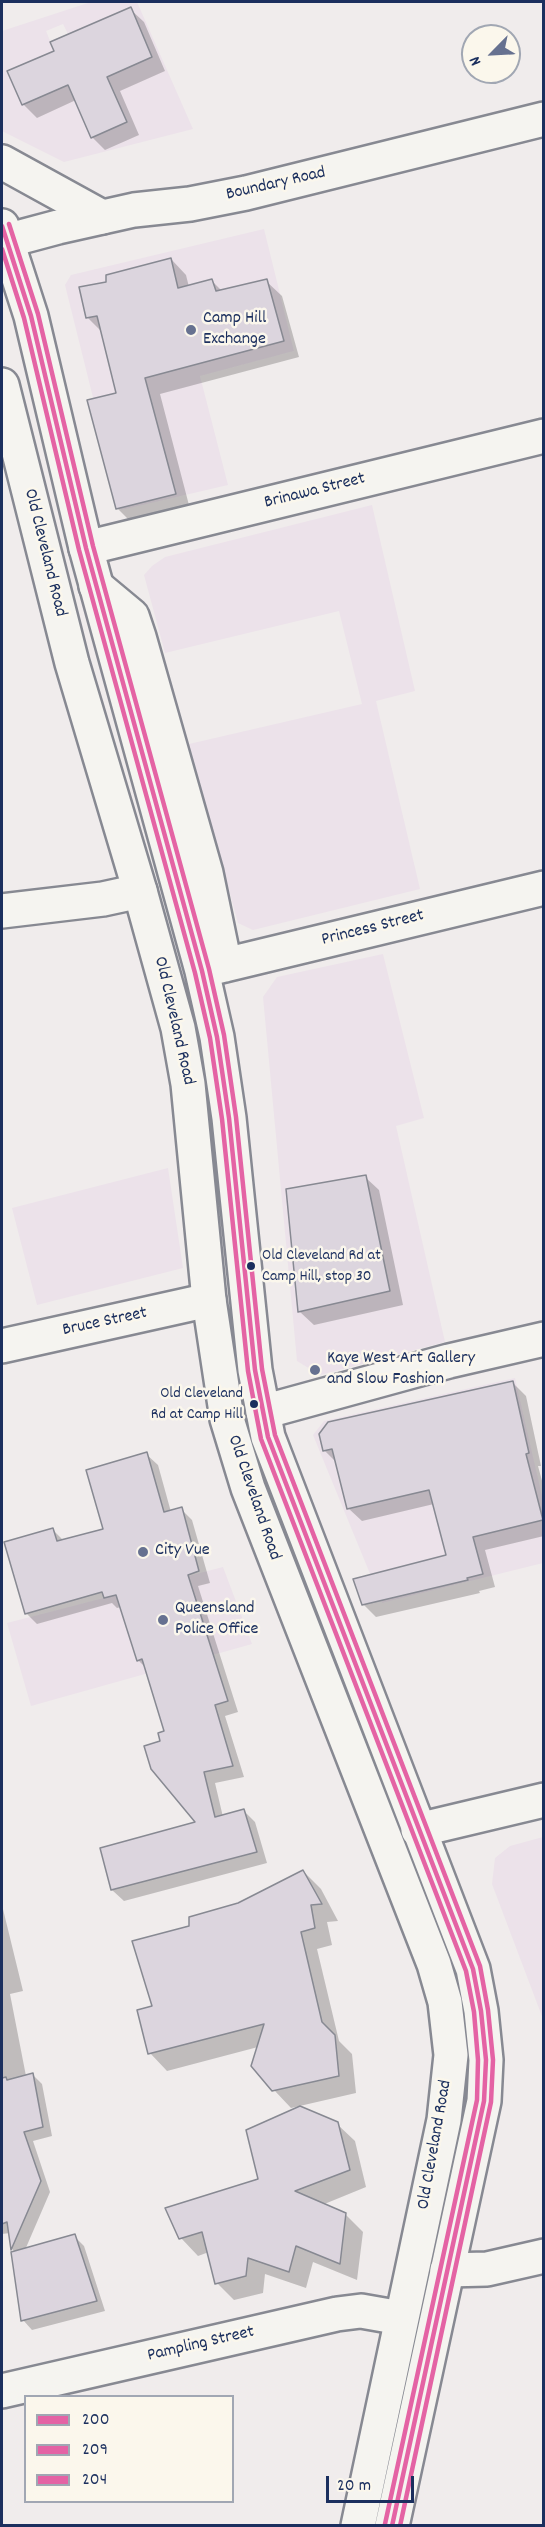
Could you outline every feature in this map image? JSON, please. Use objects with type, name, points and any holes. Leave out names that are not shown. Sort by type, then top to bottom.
[{"type":"main road","name":"Boundary Road","points":[[3,237],[102,217],[246,193],[543,119]]},
{"type":"main road","points":[[2,162],[102,217]]},
{"type":"main road","name":"Old Cleveland Road","points":[[3,237],[31,316],[96,586],[214,968],[217,1037],[229,1118],[255,1370],[268,1437],[472,1969],[482,2011],[486,2060],[484,2101],[392,2526]]},
{"type":"main road","name":"Old Cleveland Road","points":[[2,386],[72,663],[170,996],[188,1084],[209,1300],[222,1398],[248,1488],[434,1964],[444,2002],[450,2055],[444,2120],[358,2526]]},
{"type":"main road","name":"Brinawa Street","points":[[86,548],[543,436]]},
{"type":"main road","name":"Princess Street","points":[[214,968],[543,888]]},
{"type":"main road","points":[[2,912],[103,899],[140,891]]},
{"type":"main road","name":"Bruce Street","points":[[2,1346],[209,1300]]},
{"type":"main road","points":[[263,1412],[448,1361],[543,1339]]},
{"type":"main road","points":[[418,1830],[543,1800]]},
{"type":"main road","points":[[447,2270],[487,2269],[543,2256]]},
{"type":"main road","name":"Pampling Street","points":[[2,2391],[337,2314],[361,2311],[401,2318]]},
{"type":"shaded area","points":[[91,2],[137,2],[193,129],[64,162],[2,131],[2,31]],"holes":[[[131,7],[152,57],[107,77],[126,122],[91,137],[68,85],[22,105],[7,71],[54,51],[46,31],[63,24],[68,34]]]},
{"type":"shaded area","points":[[264,229],[294,351],[200,376],[228,485],[121,510],[65,285],[71,275]]},
{"type":"shaded area","points":[[372,505],[415,691],[376,701],[420,889],[253,930],[238,923],[189,744],[362,704],[339,611],[165,653],[144,575],[165,557]]},
{"type":"shaded area","points":[[383,954],[424,1118],[396,1126],[445,1342],[320,1375],[297,1361],[263,997],[277,977]]},
{"type":"shaded area","points":[[168,1168],[183,1268],[37,1305],[12,1208]]},
{"type":"shaded area","points":[[515,1378],[543,1500],[543,1563],[382,1603],[313,1435],[324,1421]]},
{"type":"shaded area","points":[[223,1567],[252,1644],[31,1706],[7,1623]]},
{"type":"shaded area","points":[[544,1837],[543,2019],[492,1884],[495,1858],[510,1846]]},
{"type":"building","points":[[131,7],[152,57],[107,77],[127,122],[91,138],[68,85],[22,105],[7,71],[54,51],[50,42]]},
{"type":"building","name":"Camp Hill Exchange","points":[[171,258],[178,288],[212,279],[216,291],[267,279],[284,341],[145,378],[176,494],[116,509],[87,400],[116,393],[97,316],[86,318],[79,287],[106,282],[106,275]]},
{"type":"building","points":[[366,1175],[390,1291],[298,1312],[286,1189]]},
{"type":"building","points":[[513,1381],[529,1453],[526,1454],[543,1520],[473,1537],[483,1574],[467,1578],[468,1580],[362,1605],[353,1579],[446,1555],[429,1490],[347,1509],[332,1449],[323,1451],[319,1434],[328,1422]]},
{"type":"building","points":[[147,1452],[164,1512],[182,1507],[199,1571],[188,1575],[228,1701],[215,1705],[233,1766],[204,1772],[215,1817],[244,1809],[257,1852],[111,1890],[100,1848],[195,1822],[151,1769],[144,1746],[160,1741],[158,1733],[164,1731],[142,1659],[137,1661],[116,1595],[104,1598],[102,1592],[25,1614],[4,1542],[53,1528],[57,1541],[103,1529],[86,1470]]},
{"type":"building","points":[[303,1870],[322,1904],[311,1905],[315,1928],[301,1932],[322,2022],[335,2035],[339,2076],[272,2091],[251,2066],[264,2024],[148,2054],[137,2010],[152,2006],[132,1941],[189,1926],[189,1917],[238,1903]]},
{"type":"building","points":[[33,2073],[43,2127],[24,2132],[41,2181],[11,2250],[7,2222],[2,2224],[2,2078],[6,2077],[7,2080]]},
{"type":"building","points":[[300,2106],[338,2122],[350,2170],[295,2191],[346,2213],[340,2264],[296,2246],[289,2272],[248,2258],[246,2276],[215,2284],[202,2232],[179,2239],[165,2208],[258,2179],[246,2130]]},
{"type":"building","points":[[75,2234],[97,2301],[21,2321],[11,2252]]},
{"type":"transit line","name":"204","points":[[9,224],[38,314],[93,546],[209,969],[224,1035],[236,1117],[262,1369],[275,1435],[480,1966],[488,2010],[493,2060],[491,2102],[400,2526]]},
{"type":"transit line","name":"200","points":[[2,226],[31,316],[86,548],[202,971],[217,1037],[229,1118],[255,1370],[268,1437],[473,1969],[481,2011],[486,2060],[484,2101],[392,2526]]},
{"type":"transit line","name":"209","points":[[2,249],[24,318],[79,550],[195,973],[210,1038],[222,1119],[248,1371],[261,1439],[466,1971],[474,2012],[478,2060],[477,2100],[385,2524]]},
{"type":"place","name":"Camp Hill Exchange","points":[[191,330]]},
{"type":"place","name":"Old Cleveland Rd at Camp Hill, stop 30","points":[[251,1266]]},
{"type":"place","name":"Kaye West Art Gallery and Slow Fashion","points":[[315,1370]]},
{"type":"place","name":"Old Cleveland Rd at Camp Hill","points":[[254,1404]]},
{"type":"place","name":"City Vue","points":[[143,1552]]},
{"type":"place","name":"Queensland Police Office","points":[[163,1620]]}]
